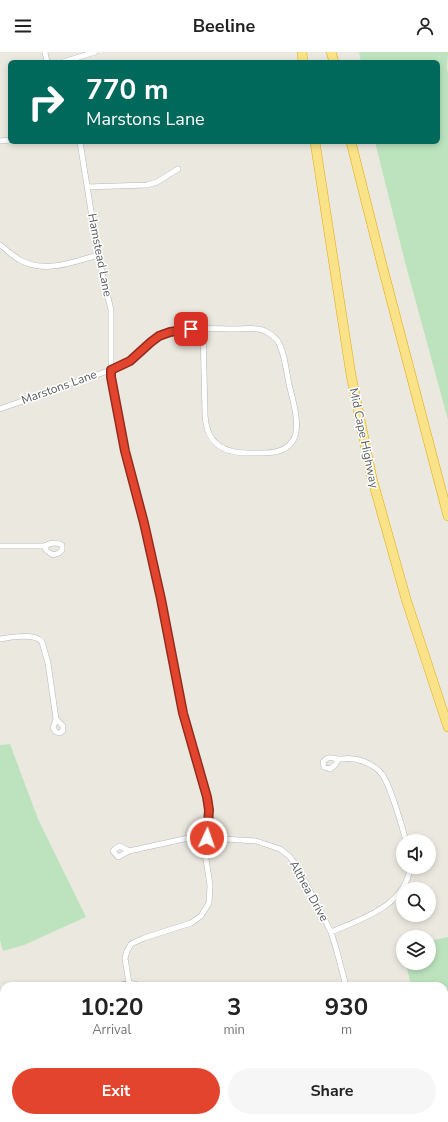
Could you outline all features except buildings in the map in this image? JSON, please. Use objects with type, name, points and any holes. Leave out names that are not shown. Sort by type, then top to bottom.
[{"type":"highway","name":"Mid Cape Highway","points":[[315,144],[351,375],[372,478],[406,599],[448,727]]},
{"type":"highway","points":[[352,144],[448,516]]},
{"type":"street","points":[[69,60],[95,52]]},
{"type":"street","name":"Hamstead Lane","points":[[80,144],[98,255],[111,310],[111,370],[113,389],[124,444],[151,551],[183,713],[207,797],[209,810],[205,853],[210,884],[209,903],[201,916],[191,923],[144,938],[131,944],[125,958],[129,982]]},
{"type":"street","points":[[87,187],[146,185],[157,182],[178,169]]},
{"type":"street","points":[[0,245],[18,259],[30,264],[43,266],[61,265],[98,255]]},
{"type":"street","name":"Marstons Lane","points":[[0,409],[111,370],[130,361],[159,336],[177,330],[258,329],[264,331],[277,340],[284,361],[297,420],[295,436],[292,442],[283,450],[267,453],[235,452],[219,447],[212,439],[206,428],[204,415],[203,330]]},
{"type":"street","points":[[0,546],[44,546]]},
{"type":"street","points":[[0,639],[32,637],[40,639],[48,663],[56,719]]},
{"type":"street","points":[[338,760],[349,758],[360,760],[381,772],[389,789],[404,834]]},
{"type":"street","name":"Althea Drive","points":[[129,851],[186,838],[207,838],[256,841],[275,847],[286,853],[298,868],[331,932],[345,982]]},
{"type":"street","points":[[331,932],[372,914],[394,900],[402,890],[410,874]]},
{"type":"green space","points":[[359,52],[448,52],[448,420],[405,262],[376,144],[440,144],[440,60],[361,60]]},
{"type":"green space","points":[[10,744],[38,819],[86,917],[24,945],[3,951],[0,940],[0,745]]},
{"type":"green space","points":[[448,937],[448,982],[410,982],[408,970],[436,970],[436,940]]},
{"type":"route","points":[[191,329],[177,330],[159,336],[125,365],[111,370],[111,377],[125,451],[144,523],[161,599],[183,713],[207,797],[209,810],[207,838]]}]
